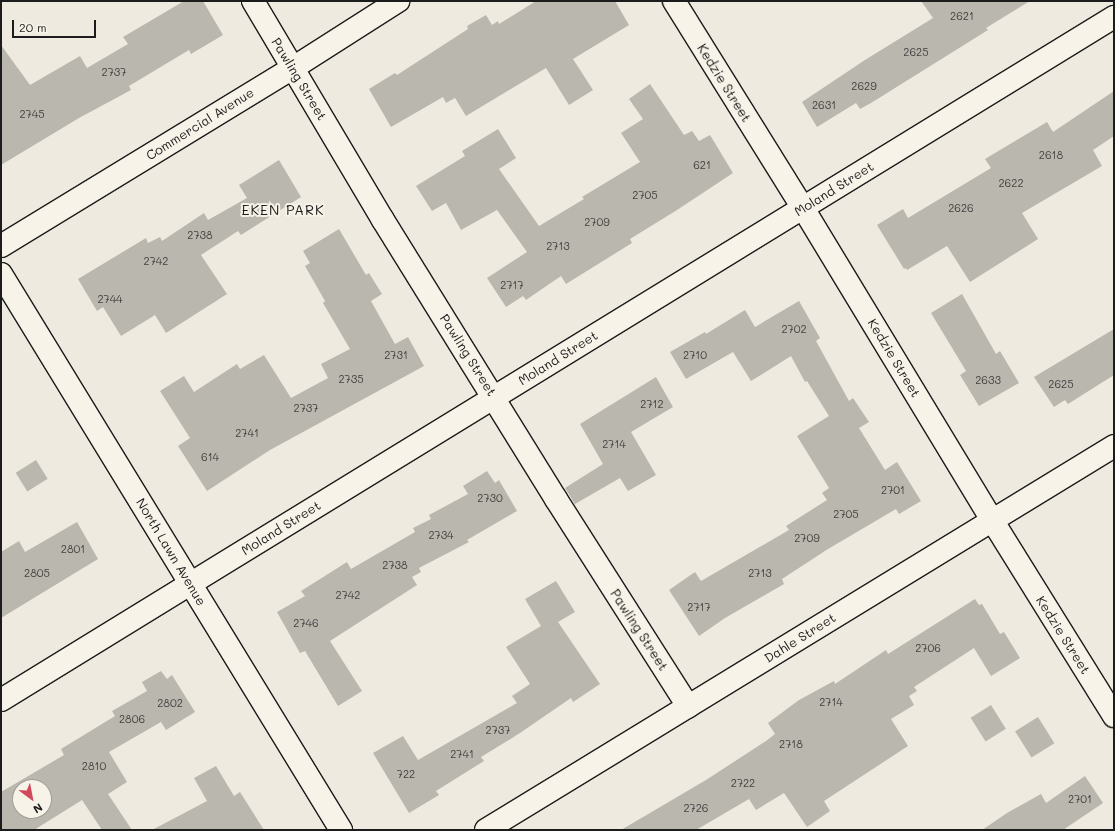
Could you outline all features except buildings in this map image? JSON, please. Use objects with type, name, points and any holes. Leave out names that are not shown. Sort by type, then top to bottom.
[{"type":"street","name":"Pawling Street","points":[[252,1],[383,220],[556,499],[688,706]]},
{"type":"street","name":"Commercial Avenue","points":[[1,246],[293,68],[398,1]]},
{"type":"street","name":"Kedzie Street","points":[[674,1],[804,208],[992,520],[1114,716]]},
{"type":"street","name":"Moland Street","points":[[1,700],[1114,17]]},
{"type":"street","name":"North Lawn Avenue","points":[[1,274],[340,830]]},
{"type":"street","name":"Dahle Street","points":[[486,830],[1114,446]]},
{"type":"district","name":"EKEN PARK","points":[[283,210]]}]
